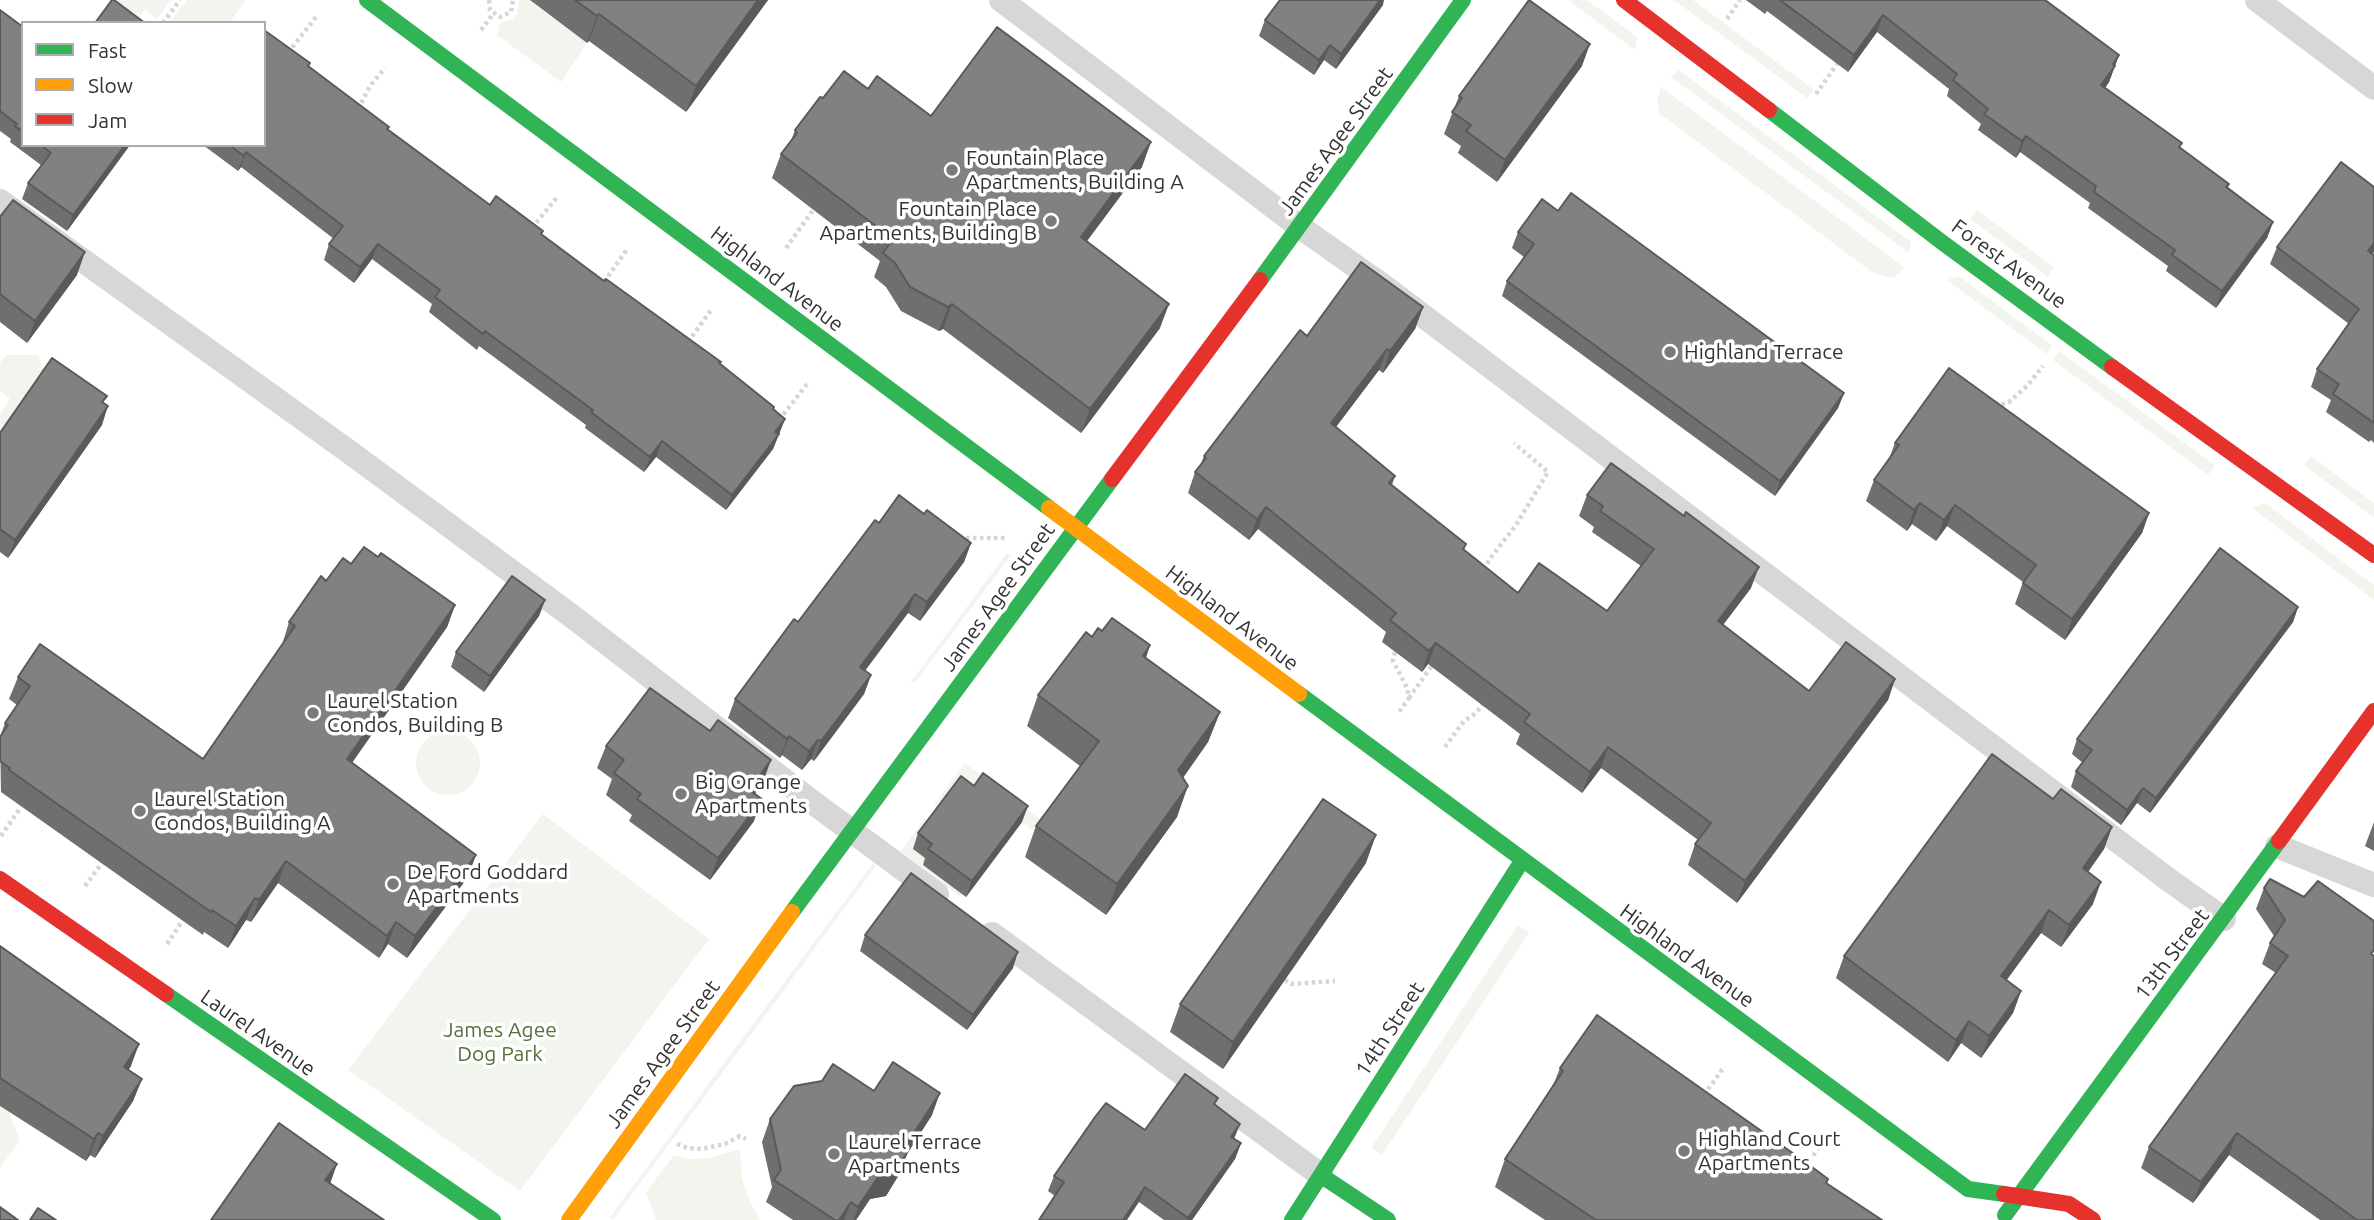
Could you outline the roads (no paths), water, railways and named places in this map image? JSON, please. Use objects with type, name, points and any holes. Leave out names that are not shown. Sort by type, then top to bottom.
[{"type":"street","name":"Highland Avenue","points":[[367,0],[1968,1189],[2069,1204],[2093,1220]]},
{"type":"street","name":"James Agee Street","points":[[569,1220],[851,830],[1300,227],[1463,0]]},
{"type":"street","name":"Forest Avenue","points":[[1624,0],[1943,243],[2374,555]]},
{"type":"street","name":"13th Street","points":[[2002,1220],[2374,711]]},
{"type":"street","name":"14th Street","points":[[1292,1220],[1522,860]]},
{"type":"street","name":"Laurel Avenue","points":[[0,879],[493,1220]]},
{"type":"street","points":[[1322,1176],[1388,1220]]},
{"type":"lane","points":[[1001,0],[2224,919]]},
{"type":"lane","points":[[2257,0],[2374,88]]},
{"type":"lane","points":[[0,201],[328,436],[573,617],[956,907]]},
{"type":"lane","points":[[2277,846],[2374,885]]},
{"type":"lane","points":[[978,924],[1322,1176]]},
{"type":"place","name":"Fountain Place Apartments, Building A","points":[[952,170]]},
{"type":"place","name":"Fountain Place Apartments, Building B","points":[[1051,221]]},
{"type":"place","name":"Highland Terrace","points":[[1670,352]]},
{"type":"place","name":"Laurel Station Condos, Building B","points":[[313,713]]},
{"type":"place","name":"Big Orange Apartments","points":[[681,794]]},
{"type":"place","name":"Laurel Station Condos, Building A","points":[[140,811]]},
{"type":"place","name":"De Ford Goddard Apartments","points":[[393,884]]},
{"type":"place","name":"Highland Court Apartments","points":[[1684,1151]]},
{"type":"place","name":"Laurel Terrace Apartments","points":[[834,1154]]},
{"type":"park label","name":"James Agee Dog Park","points":[[500,1042]]}]
